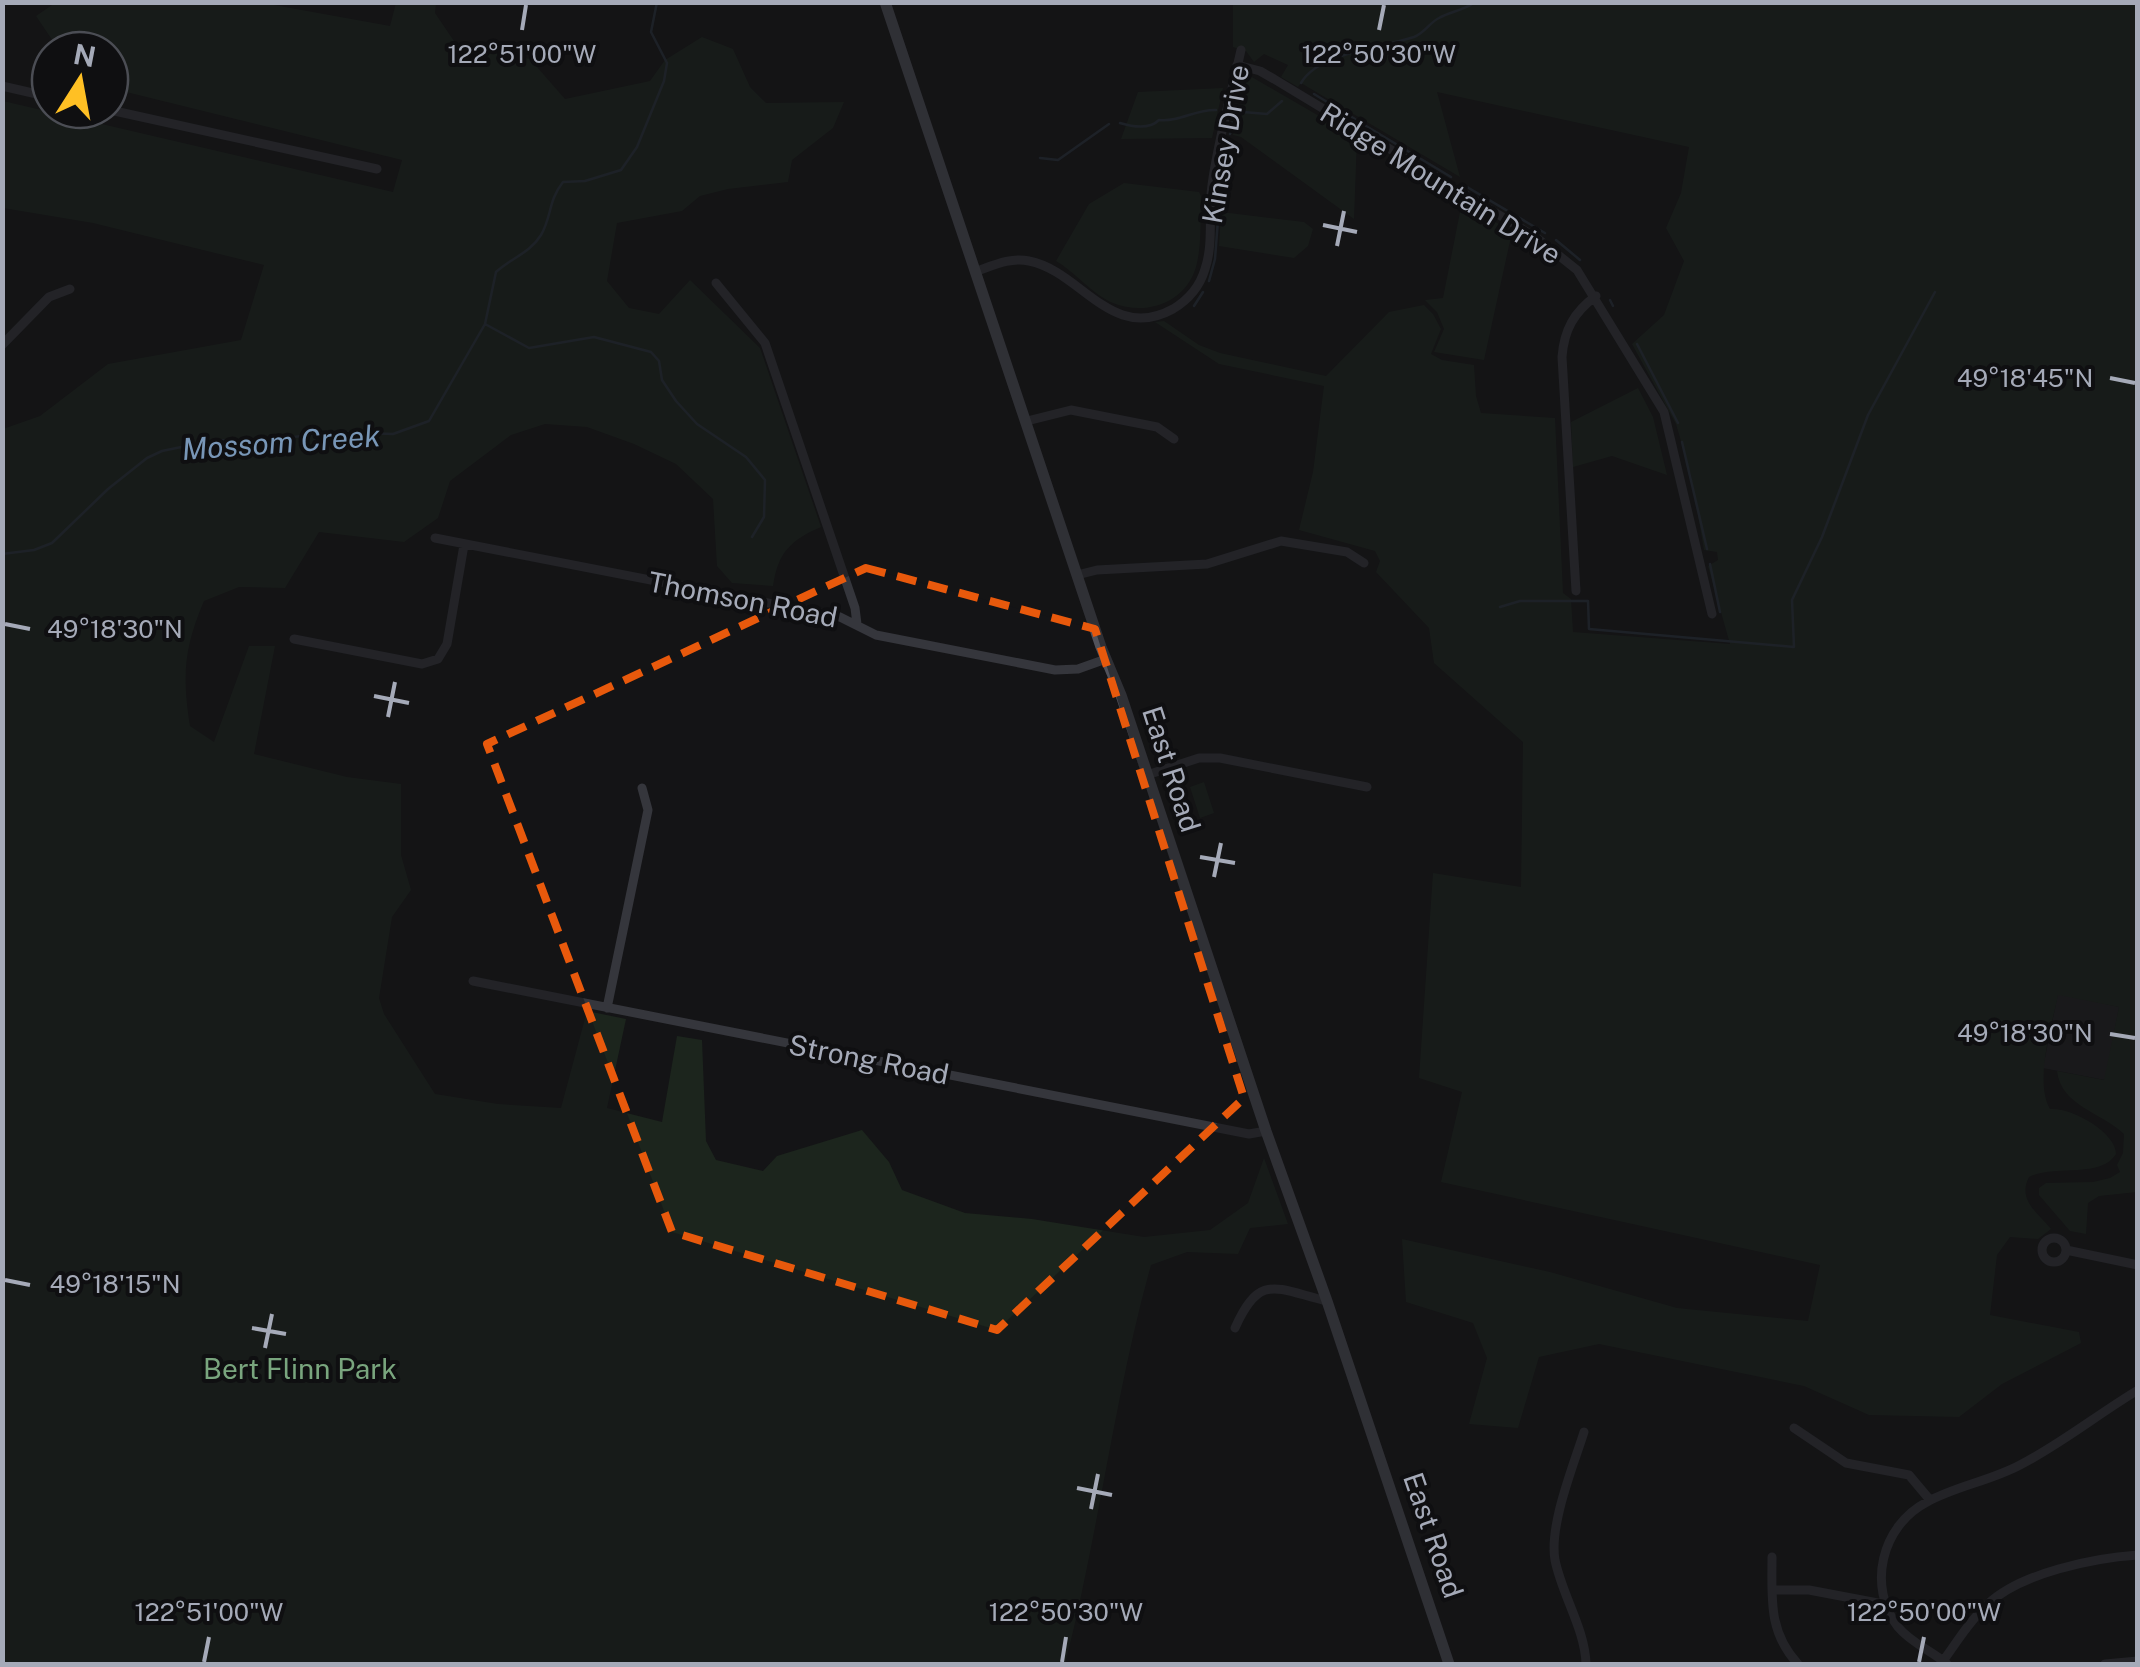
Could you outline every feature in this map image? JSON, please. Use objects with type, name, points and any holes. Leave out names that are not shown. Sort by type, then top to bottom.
[{"type":"main road","name":"East Road","points":[[885,2],[931,147],[977,270],[1077,575],[1450,1664]]},
{"type":"street","name":"Kinsey Drive","points":[[977,270],[1009,260],[1040,264],[1110,310],[1130,316],[1152,317],[1182,303],[1200,283],[1207,262],[1212,182],[1240,50]]},
{"type":"street","name":"Ridge Mountain Drive","points":[[1237,65],[1260,70],[1537,238],[1578,270],[1664,412],[1712,614]]},
{"type":"street","points":[[2,86],[30,92]]},
{"type":"street","points":[[130,114],[376,169]]},
{"type":"street","points":[[716,283],[766,343],[856,608],[857,624]]},
{"type":"street","points":[[2,345],[49,297],[70,290]]},
{"type":"street","points":[[1576,591],[1562,357],[1565,335],[1574,316],[1596,296]]},
{"type":"street","points":[[1026,421],[1070,410],[1157,427],[1174,439]]},
{"type":"street","name":"Thomson Road","points":[[436,538],[840,617],[876,635],[1056,670],[1078,669],[1106,660]]},
{"type":"street","points":[[1077,575],[1096,570],[1207,564],[1280,541],[1347,552],[1364,563]]},
{"type":"street","points":[[294,639],[422,664],[438,659],[446,644],[464,545]]},
{"type":"street","points":[[1147,776],[1199,758],[1220,758],[1367,787]]},
{"type":"street","points":[[607,1008],[648,810],[642,788]]},
{"type":"street","name":"Strong Road","points":[[473,981],[1248,1134],[1266,1131]]},
{"type":"street","points":[[2066,1250],[2138,1265]]},
{"type":"street","points":[[1235,1328],[1248,1301],[1271,1288],[1328,1301]]},
{"type":"street","points":[[2138,1390],[2025,1463],[1993,1479],[1930,1500],[1906,1518],[1891,1538],[1883,1563],[1883,1604],[1910,1638],[1945,1663],[1976,1616],[2006,1590],[2070,1566],[2138,1554]]},
{"type":"street","points":[[1794,1428],[1846,1463],[1909,1475],[1930,1500]]},
{"type":"street","points":[[1584,1432],[1554,1546],[1586,1664]]},
{"type":"street","points":[[1772,1557],[1775,1630],[1798,1664]]},
{"type":"street","points":[[1772,1590],[1808,1590],[1883,1604]]},
{"type":"street","points":[[2104,1664],[2138,1661]]},
{"type":"highlighted area","points":[[866,568],[1095,629],[1244,1098],[997,1330],[672,1232],[487,744]]},
{"type":"shaded area","points":[[2058,994],[2119,1007],[2105,1080],[2043,1068]]},
{"type":"green space","name":"Bert Flinn Park","points":[[55,3],[263,3],[390,26],[396,3],[436,3],[435,13],[456,44],[530,59],[565,99],[650,81],[665,60],[702,37],[733,49],[750,87],[766,103],[844,102],[833,128],[792,160],[788,182],[728,189],[700,196],[682,211],[617,223],[607,281],[629,308],[659,314],[690,280],[760,348],[821,527],[802,537],[782,556],[773,586],[732,583],[717,566],[713,499],[676,464],[587,427],[545,424],[511,435],[450,481],[438,518],[404,542],[319,532],[285,588],[239,587],[204,601],[186,662],[190,726],[214,742],[249,646],[275,646],[254,754],[347,777],[401,784],[401,855],[411,890],[392,917],[379,998],[384,1014],[435,1094],[561,1108],[587,1011],[626,1019],[607,1108],[662,1122],[677,1036],[702,1040],[706,1141],[716,1160],[763,1171],[777,1156],[862,1130],[889,1162],[902,1190],[965,1213],[1144,1237],[1210,1230],[1248,1203],[1264,1158],[1288,1224],[1250,1228],[1238,1254],[1187,1252],[1151,1265],[1065,1664],[3,1664],[3,429],[40,416],[108,364],[241,340],[264,265],[93,223],[3,208],[3,101],[30,107],[30,130],[127,130],[393,192],[402,160],[130,93],[130,30],[45,30],[36,16]]},
{"type":"green space","points":[[1233,3],[2137,3],[2137,1192],[2099,1196],[2088,1203],[2086,1234],[2070,1231],[2039,1195],[2039,1188],[2046,1183],[2110,1178],[2120,1172],[2117,1165],[2123,1153],[2124,1134],[2074,1101],[2060,1083],[2057,1071],[2104,1080],[2119,1007],[2058,995],[2044,1069],[2050,1109],[2091,1122],[2109,1137],[2116,1154],[2100,1166],[2029,1177],[2027,1199],[2051,1229],[2038,1239],[2010,1237],[1997,1255],[1990,1315],[2079,1332],[2081,1343],[2002,1384],[1959,1417],[1869,1415],[1804,1386],[1599,1344],[1539,1357],[1518,1428],[1469,1424],[1487,1358],[1473,1323],[1406,1302],[1402,1239],[1550,1272],[1677,1308],[1808,1321],[1820,1265],[1441,1182],[1462,1092],[1419,1078],[1433,873],[1521,887],[1523,742],[1434,663],[1429,628],[1376,572],[1380,561],[1375,551],[1299,530],[1313,472],[1324,386],[1219,364],[1155,322],[1164,321],[1199,345],[1220,353],[1326,376],[1389,312],[1424,305],[1441,329],[1431,354],[1442,360],[1474,365],[1481,413],[1555,418],[1563,593],[1571,599],[1573,632],[1730,644],[1708,566],[1718,560],[1717,552],[1704,550],[1691,475],[1676,424],[1632,344],[1664,315],[1684,261],[1666,228],[1681,193],[1689,147],[1437,92],[1460,177],[1301,83],[1298,87],[1281,77],[1288,65],[1264,54],[1254,62],[1246,51],[1233,47]]},
{"type":"green space","points":[[1250,76],[1357,138],[1354,219],[1233,135],[1236,121],[1230,119],[1238,85]]},
{"type":"green space","points":[[1223,88],[1212,138],[1121,139],[1138,92]]},
{"type":"green space","points":[[1124,183],[1199,192],[1201,196],[1196,267],[1183,290],[1162,304],[1138,308],[1113,303],[1056,261],[1089,204]]},
{"type":"green space","points":[[1462,202],[1512,232],[1484,360],[1434,352],[1444,329],[1437,312],[1425,300],[1443,298]]},
{"type":"green space","points":[[1221,212],[1304,222],[1313,229],[1308,246],[1294,258],[1219,246]]},
{"type":"green space","points":[[1638,388],[1653,417],[1667,475],[1612,456],[1573,467],[1571,422]]},
{"type":"green space","points":[[1204,782],[1214,813],[1200,818],[1190,787]]},
{"type":"waterway","name":"Mossom Creek","points":[[2,554],[52,543],[108,489],[162,451],[215,440],[257,442],[331,432],[393,434],[429,421],[485,324],[496,272],[537,241],[563,182],[585,181],[621,170],[637,147],[664,81],[667,63],[651,32],[657,2]]},
{"type":"waterway","points":[[1301,83],[1322,64],[1352,52],[1414,37],[1439,18],[1475,2]]},
{"type":"waterway","points":[[1314,94],[1355,119]]},
{"type":"waterway","points":[[1243,112],[1267,114],[1282,101]]},
{"type":"waterway","points":[[1120,123],[1146,126],[1216,110]]},
{"type":"waterway","points":[[1230,134],[1233,121]]},
{"type":"waterway","points":[[1361,123],[1451,177]]},
{"type":"waterway","points":[[1040,158],[1058,160],[1109,124]]},
{"type":"waterway","points":[[1209,281],[1228,146]]},
{"type":"waterway","points":[[1467,187],[1545,233]]},
{"type":"waterway","points":[[1556,240],[1580,260]]},
{"type":"waterway","points":[[1194,306],[1203,292]]},
{"type":"waterway","points":[[1500,607],[1520,601],[1588,601],[1589,629],[1794,647],[1792,600],[1822,537],[1868,415],[1935,292]]},
{"type":"waterway","points":[[1610,300],[1613,306]]},
{"type":"waterway","points":[[485,324],[529,348],[594,337],[651,352],[659,361],[662,380],[676,401],[697,424],[746,457],[765,480],[764,517],[752,537]]},
{"type":"waterway","points":[[1637,344],[1678,423]]},
{"type":"waterway","points":[[1682,442],[1707,549]]},
{"type":"waterway","points":[[1710,564],[1720,612]]}]
